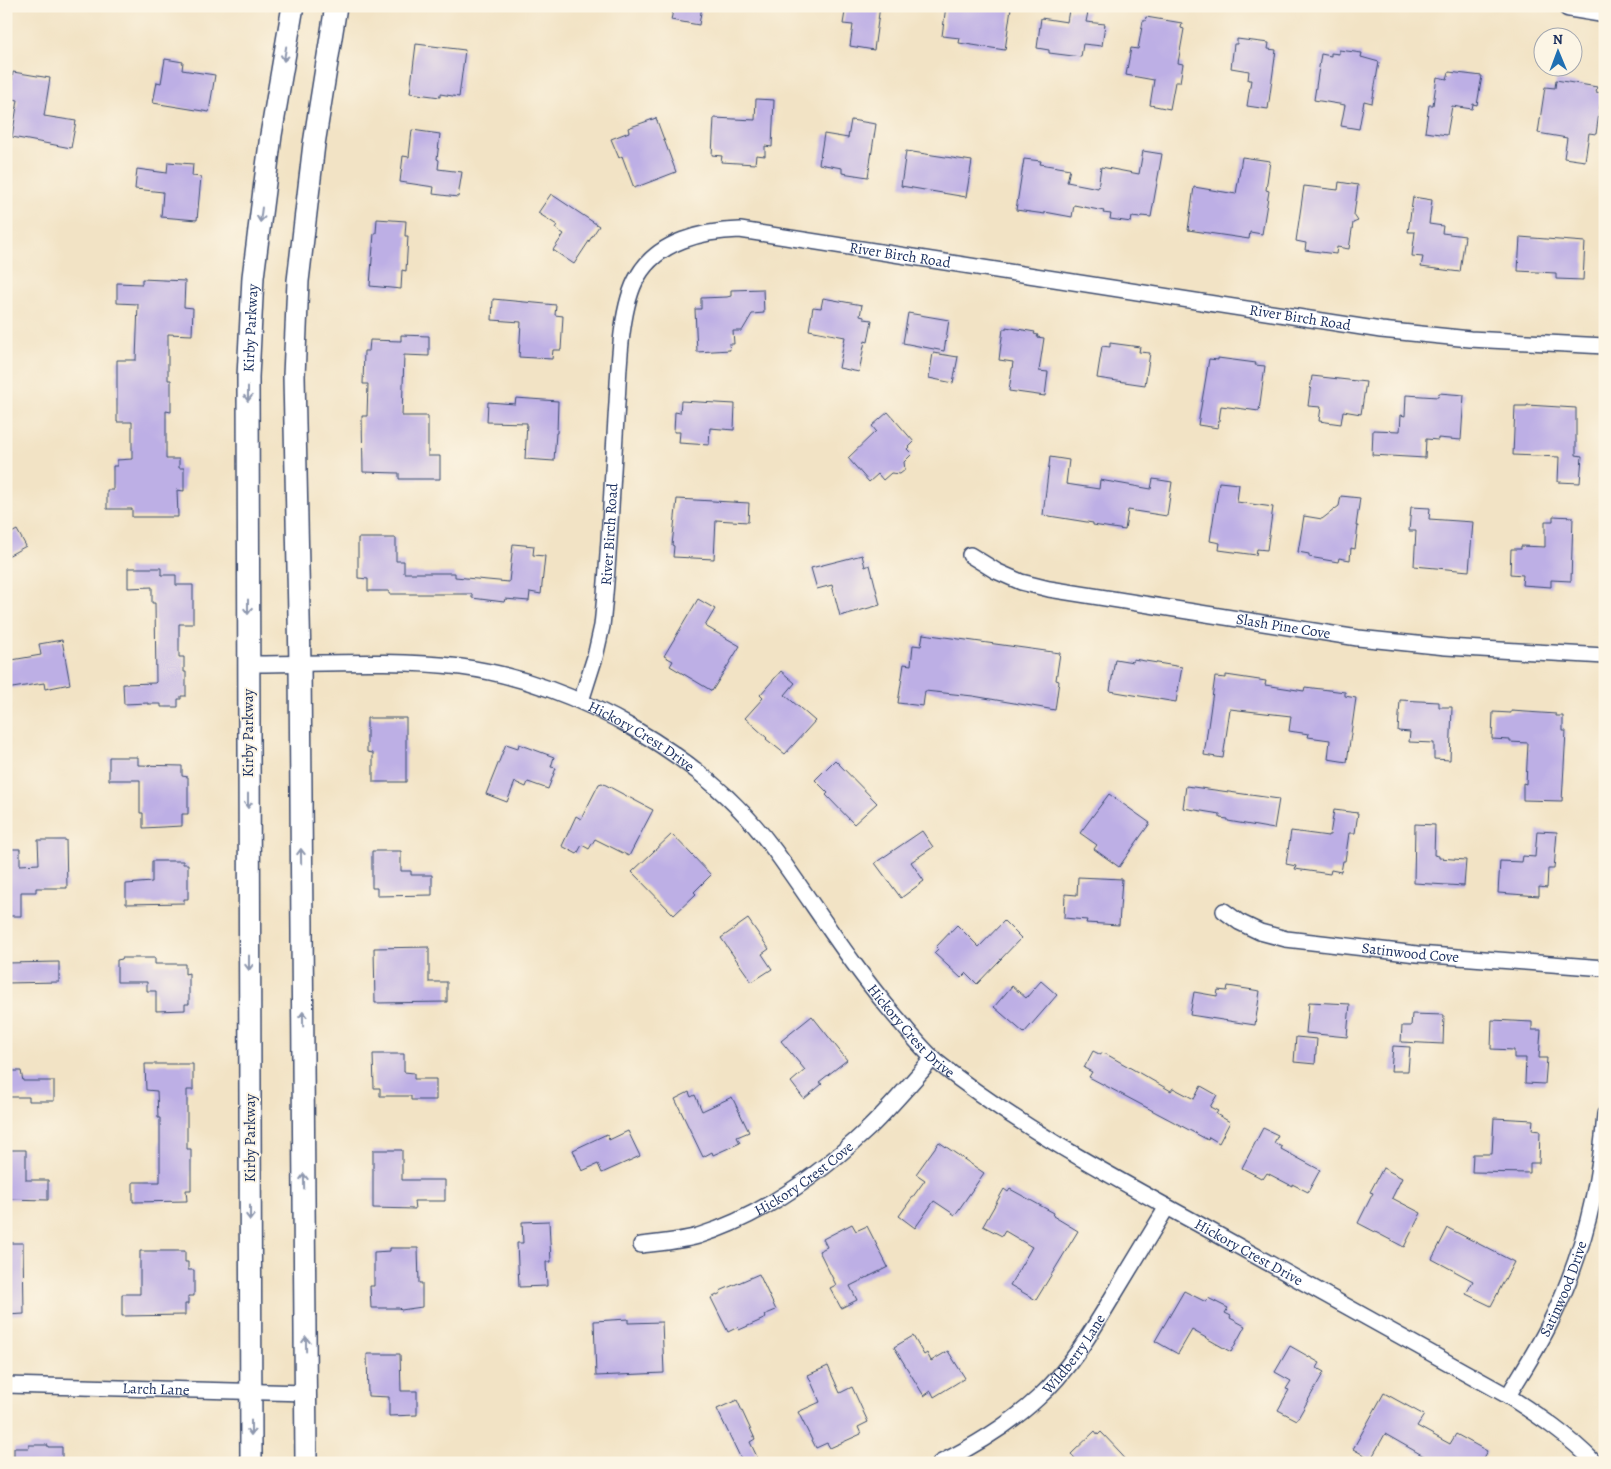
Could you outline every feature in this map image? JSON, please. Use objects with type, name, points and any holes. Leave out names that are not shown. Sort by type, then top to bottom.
[{"type":"main road","name":"Kirby Parkway","points":[[251,1463],[248,377],[253,277],[271,135],[293,6]]},
{"type":"main road","points":[[306,1463],[300,664],[294,376],[298,281],[314,144],[336,6]]},
{"type":"main road","points":[[1569,6],[1605,12]]},
{"type":"street","name":"River Birch Road","points":[[581,701],[596,657],[602,626],[621,345],[628,303],[638,276],[651,260],[669,247],[692,236],[716,230],[740,230],[1381,330],[1470,339],[1605,346]]},
{"type":"street","name":"Slash Pine Cove","points":[[970,555],[996,571],[1021,582],[1049,589],[1313,632],[1446,647],[1605,656]]},
{"type":"street","name":"Hickory Crest Drive","points":[[248,664],[420,664],[458,667],[494,673],[581,701],[619,721],[683,761],[737,806],[770,844],[881,999],[933,1058],[987,1099],[1050,1139],[1167,1207],[1508,1396],[1546,1421],[1580,1447],[1595,1463]]},
{"type":"street","name":"Satinwood Cove","points":[[1224,911],[1239,922],[1260,932],[1286,940],[1408,954],[1605,968]]},
{"type":"street","name":"Hickory Crest Cove","points":[[641,1245],[696,1236],[712,1231],[743,1218],[778,1199],[810,1177],[869,1128],[933,1058]]},
{"type":"street","name":"Satinwood Drive","points":[[1508,1396],[1549,1324],[1572,1270],[1592,1200],[1605,1114]]},
{"type":"street","name":"Wildberry Lane","points":[[940,1463],[984,1438],[1019,1414],[1039,1398],[1055,1380],[1087,1339],[1167,1207]]},
{"type":"street","name":"Larch Lane","points":[[6,1385],[306,1392]]},
{"type":"building","points":[[674,6],[702,6],[699,25],[671,20]]},
{"type":"building","points":[[846,6],[880,6],[874,50],[850,46],[853,25],[843,24]]},
{"type":"building","points":[[946,6],[1000,6],[1011,8],[1005,50],[959,43],[960,38],[942,36]]},
{"type":"building","points":[[1069,10],[1088,12],[1086,22],[1105,24],[1102,46],[1083,44],[1081,57],[1049,53],[1049,50],[1037,48],[1041,18],[1067,22]]},
{"type":"building","points":[[1146,17],[1182,23],[1181,28],[1184,29],[1178,63],[1183,64],[1180,82],[1175,82],[1170,109],[1150,105],[1154,80],[1126,75],[1131,48],[1138,49],[1143,21],[1145,21]]},
{"type":"building","points":[[1237,39],[1269,43],[1268,49],[1276,50],[1268,109],[1247,106],[1251,80],[1248,80],[1249,71],[1231,68],[1234,44],[1237,44]]},
{"type":"building","points":[[416,44],[465,50],[459,97],[440,94],[440,97],[410,93]]},
{"type":"building","points":[[1339,50],[1362,53],[1361,57],[1379,62],[1372,103],[1364,101],[1359,129],[1341,126],[1345,105],[1314,100],[1321,54],[1331,56],[1331,53],[1339,54]]},
{"type":"building","points":[[165,59],[183,62],[182,70],[215,75],[209,112],[153,103],[157,82],[161,83]]},
{"type":"building","points":[[13,72],[50,78],[44,116],[76,121],[71,148],[12,137],[18,100],[9,98]]},
{"type":"building","points":[[1449,72],[1482,76],[1477,105],[1473,104],[1472,109],[1452,106],[1447,135],[1425,132],[1429,105],[1433,105],[1437,77],[1447,79]]},
{"type":"building","points":[[1556,80],[1597,87],[1596,92],[1602,93],[1596,134],[1589,133],[1585,161],[1564,158],[1567,138],[1538,133],[1545,87],[1555,88]]},
{"type":"building","points":[[756,99],[774,100],[772,147],[765,146],[765,156],[756,155],[755,164],[721,162],[722,156],[712,155],[714,118],[755,120]]},
{"type":"building","points":[[656,118],[676,172],[634,188],[622,156],[619,158],[611,139],[629,132],[628,128]]},
{"type":"building","points":[[851,120],[876,124],[868,177],[842,173],[842,168],[819,164],[824,134],[848,138]]},
{"type":"building","points":[[412,130],[440,134],[437,159],[439,160],[438,169],[462,172],[458,197],[433,194],[434,187],[400,182],[403,156],[409,157]]},
{"type":"building","points":[[906,151],[972,161],[966,197],[901,186]]},
{"type":"building","points":[[1143,151],[1162,154],[1151,217],[1132,217],[1131,222],[1110,219],[1111,214],[1103,213],[1104,211],[1074,205],[1072,217],[1045,212],[1045,214],[1016,210],[1024,159],[1041,161],[1040,164],[1070,169],[1067,182],[1098,188],[1101,167],[1139,174]]},
{"type":"building","points":[[1242,157],[1270,161],[1266,190],[1269,191],[1262,234],[1250,232],[1249,239],[1188,230],[1194,187],[1236,194]]},
{"type":"building","points":[[168,162],[193,164],[192,176],[201,177],[197,220],[161,217],[163,192],[135,189],[137,169],[167,173]]},
{"type":"building","points":[[1339,182],[1358,185],[1354,215],[1358,221],[1353,223],[1349,249],[1337,247],[1336,254],[1305,250],[1306,243],[1296,241],[1304,186],[1338,190]]},
{"type":"building","points":[[551,194],[599,226],[574,264],[553,250],[564,234],[555,228],[557,225],[538,213]]},
{"type":"building","points":[[1413,197],[1432,200],[1429,224],[1443,226],[1442,233],[1465,236],[1460,272],[1421,267],[1423,257],[1412,256],[1415,232],[1408,232]]},
{"type":"building","points":[[377,219],[406,221],[405,236],[408,236],[406,271],[402,270],[401,289],[370,286],[374,233],[376,233]]},
{"type":"building","points":[[1520,237],[1585,242],[1583,280],[1556,279],[1556,273],[1518,271]]},
{"type":"building","points":[[142,279],[185,281],[184,307],[193,308],[192,335],[168,334],[168,380],[171,380],[171,412],[166,411],[166,459],[179,459],[179,468],[184,468],[184,491],[177,490],[178,517],[132,517],[132,509],[107,509],[107,490],[113,490],[113,466],[117,466],[117,460],[132,459],[132,422],[117,422],[117,360],[136,360],[138,304],[117,303],[117,283],[142,284]]},
{"type":"building","points":[[763,289],[764,313],[752,314],[742,331],[733,331],[734,344],[729,344],[730,350],[697,352],[695,309],[701,309],[701,298],[731,296],[731,290]]},
{"type":"building","points":[[823,298],[862,305],[860,316],[864,317],[864,319],[872,320],[868,342],[865,341],[859,372],[839,368],[845,337],[809,330],[813,307],[821,308]]},
{"type":"building","points":[[493,299],[556,305],[555,315],[563,316],[561,350],[553,350],[552,359],[519,357],[521,322],[492,320]]},
{"type":"building","points":[[908,313],[949,320],[944,351],[903,343]]},
{"type":"building","points":[[1006,327],[1035,332],[1034,334],[1038,335],[1037,337],[1044,338],[1039,371],[1048,372],[1045,396],[1009,391],[1013,362],[999,360],[1003,329],[1006,329]]},
{"type":"building","points":[[401,335],[429,336],[429,356],[404,355],[402,416],[428,416],[428,456],[440,456],[440,479],[399,479],[399,473],[363,472],[362,416],[367,416],[368,384],[363,384],[364,351],[369,351],[370,340],[401,341]]},
{"type":"building","points":[[1110,343],[1140,347],[1139,352],[1150,353],[1145,385],[1097,378],[1102,346],[1110,347]]},
{"type":"building","points":[[933,353],[958,357],[953,383],[929,378]]},
{"type":"building","points":[[1218,358],[1265,366],[1259,411],[1221,406],[1218,428],[1198,425],[1209,359],[1218,360]]},
{"type":"building","points":[[1312,376],[1366,382],[1361,414],[1343,411],[1341,424],[1319,421],[1321,407],[1308,406]]},
{"type":"building","points":[[1439,393],[1464,395],[1461,440],[1426,439],[1425,458],[1372,455],[1373,430],[1400,431],[1401,415],[1405,416],[1406,395],[1438,397]]},
{"type":"building","points":[[516,398],[558,401],[554,461],[525,459],[527,423],[487,422],[488,402],[515,404]]},
{"type":"building","points":[[681,401],[735,404],[734,430],[710,428],[709,445],[679,443],[680,432],[674,432],[675,412],[680,413]]},
{"type":"building","points":[[1515,406],[1576,408],[1576,455],[1582,456],[1580,483],[1558,482],[1559,457],[1513,455]]},
{"type":"building","points":[[888,412],[914,442],[907,449],[912,454],[904,462],[905,470],[900,474],[891,473],[883,480],[878,474],[869,482],[848,458],[876,431],[872,426]]},
{"type":"building","points":[[1050,457],[1069,460],[1066,484],[1099,489],[1100,480],[1151,489],[1153,479],[1172,482],[1167,516],[1128,510],[1125,530],[1043,515]]},
{"type":"building","points":[[1219,482],[1239,484],[1237,502],[1273,507],[1267,550],[1257,549],[1256,555],[1219,550],[1220,543],[1210,541]]},
{"type":"building","points":[[1341,496],[1360,498],[1355,549],[1351,548],[1350,560],[1339,558],[1338,562],[1309,557],[1309,554],[1298,552],[1304,516],[1322,519],[1339,506]]},
{"type":"building","points":[[677,499],[749,503],[748,522],[716,520],[714,559],[673,557],[674,546],[672,545]]},
{"type":"building","points":[[1411,507],[1430,508],[1429,519],[1473,522],[1469,571],[1414,566],[1416,531],[1409,531]]},
{"type":"building","points":[[1553,516],[1573,517],[1571,581],[1551,580],[1551,587],[1522,585],[1523,575],[1510,574],[1511,549],[1521,549],[1521,546],[1545,547],[1545,521],[1553,521]]},
{"type":"building","points":[[17,530],[26,546],[6,557],[6,536]]},
{"type":"building","points":[[358,538],[396,538],[396,561],[404,561],[404,573],[455,573],[455,577],[509,582],[513,544],[534,546],[533,555],[545,556],[541,594],[530,592],[529,601],[505,599],[504,602],[472,598],[472,594],[389,594],[389,591],[368,591],[368,579],[358,578]]},
{"type":"building","points":[[862,555],[865,567],[870,565],[880,605],[840,616],[832,585],[817,589],[811,568]]},
{"type":"building","points":[[128,568],[161,568],[161,575],[176,575],[176,585],[193,585],[193,624],[179,624],[179,657],[184,657],[186,696],[181,696],[181,699],[178,699],[178,707],[161,707],[161,704],[148,703],[124,704],[123,684],[156,682],[155,603],[152,603],[152,587],[128,588]]},
{"type":"building","points":[[698,599],[715,609],[705,626],[740,646],[712,691],[670,666],[673,661],[664,656]]},
{"type":"building","points":[[923,634],[1060,653],[1056,680],[1059,681],[1055,710],[973,696],[925,691],[923,706],[898,703],[904,664],[911,665],[913,645],[921,646]]},
{"type":"building","points":[[62,640],[70,684],[45,689],[44,683],[6,689],[6,661],[41,655],[39,644]]},
{"type":"building","points":[[1115,659],[1133,662],[1133,659],[1182,667],[1176,702],[1110,691]]},
{"type":"building","points":[[781,671],[795,683],[785,695],[815,721],[785,754],[766,739],[745,718],[763,698],[760,695]]},
{"type":"building","points":[[1226,675],[1266,681],[1265,685],[1304,691],[1305,687],[1345,692],[1345,696],[1356,698],[1347,762],[1328,759],[1330,740],[1308,737],[1309,734],[1289,731],[1291,716],[1230,709],[1223,758],[1204,755],[1215,677],[1226,678]]},
{"type":"building","points":[[1400,700],[1439,702],[1439,707],[1452,707],[1450,760],[1434,759],[1434,743],[1409,742],[1410,732],[1398,731]]},
{"type":"building","points":[[1511,711],[1563,716],[1563,731],[1566,731],[1562,801],[1523,800],[1523,783],[1526,784],[1528,743],[1492,739],[1493,712],[1511,713]]},
{"type":"building","points":[[367,718],[406,718],[406,782],[373,782],[373,753],[367,752]]},
{"type":"building","points":[[506,744],[518,748],[519,744],[554,757],[551,767],[556,768],[548,789],[528,782],[526,787],[515,782],[507,802],[486,794]]},
{"type":"building","points":[[109,757],[138,757],[138,765],[182,766],[182,776],[188,777],[188,814],[182,814],[182,826],[143,828],[143,813],[140,813],[140,780],[109,780]]},
{"type":"building","points":[[835,760],[877,803],[854,824],[826,795],[828,793],[815,780]]},
{"type":"building","points":[[602,783],[653,810],[629,856],[595,839],[589,849],[582,845],[577,854],[562,846],[576,816],[581,819],[599,784]]},
{"type":"building","points":[[1186,786],[1279,799],[1274,829],[1228,821],[1228,819],[1220,818],[1220,814],[1183,808]]},
{"type":"building","points":[[1109,794],[1150,823],[1119,867],[1094,849],[1097,845],[1080,833]]},
{"type":"building","points":[[1334,810],[1358,813],[1355,833],[1349,833],[1345,861],[1343,861],[1341,872],[1331,870],[1330,874],[1295,869],[1296,866],[1286,864],[1291,831],[1328,836],[1330,835]]},
{"type":"building","points":[[1415,824],[1435,825],[1434,855],[1439,856],[1439,858],[1466,860],[1464,886],[1414,883]]},
{"type":"building","points":[[922,831],[933,847],[911,862],[924,881],[901,898],[875,863]]},
{"type":"building","points":[[1537,831],[1557,832],[1554,869],[1548,869],[1547,888],[1539,887],[1539,896],[1498,893],[1500,861],[1522,862],[1523,856],[1535,857]]},
{"type":"building","points":[[672,834],[711,875],[694,892],[696,894],[674,915],[632,872]]},
{"type":"building","points":[[38,840],[66,840],[67,888],[36,888],[36,892],[21,892],[21,916],[6,916],[6,849],[20,849],[20,865],[39,864]]},
{"type":"building","points":[[372,851],[401,851],[401,871],[411,871],[411,875],[432,875],[432,895],[377,896],[377,888],[372,888]]},
{"type":"building","points":[[152,861],[183,861],[183,864],[188,864],[188,899],[184,899],[184,903],[126,904],[126,884],[152,882]]},
{"type":"building","points":[[1078,877],[1122,879],[1119,925],[1086,923],[1087,920],[1064,918],[1065,894],[1077,895]]},
{"type":"building","points":[[748,919],[769,949],[762,954],[772,969],[752,982],[721,938]]},
{"type":"building","points":[[1004,921],[1021,938],[977,984],[966,973],[961,978],[934,953],[938,949],[936,947],[957,925],[979,947]]},
{"type":"building","points":[[429,947],[429,982],[447,982],[447,1002],[375,1003],[374,948]]},
{"type":"building","points":[[122,958],[155,958],[155,964],[185,964],[185,974],[189,973],[189,1004],[185,1004],[185,1010],[156,1011],[156,991],[147,991],[147,982],[117,982],[117,960]]},
{"type":"building","points":[[59,962],[59,982],[6,983],[6,963]]},
{"type":"building","points":[[1041,981],[1057,995],[1024,1033],[994,1007],[1012,986],[1026,998]]},
{"type":"building","points":[[1228,986],[1260,991],[1255,1025],[1190,1015],[1194,992],[1217,996],[1218,990],[1227,991]]},
{"type":"building","points":[[1309,1002],[1350,1004],[1347,1037],[1306,1033]]},
{"type":"building","points":[[1412,1014],[1444,1015],[1443,1044],[1401,1042],[1402,1026],[1411,1026]]},
{"type":"building","points":[[812,1016],[847,1060],[819,1082],[822,1084],[804,1099],[791,1082],[805,1070],[781,1041]]},
{"type":"building","points":[[1492,1020],[1532,1022],[1532,1030],[1541,1030],[1539,1058],[1547,1058],[1545,1084],[1525,1083],[1526,1058],[1514,1058],[1514,1050],[1491,1049]]},
{"type":"building","points":[[1296,1037],[1317,1039],[1315,1064],[1294,1062]]},
{"type":"building","points":[[1393,1046],[1410,1047],[1408,1071],[1391,1071]]},
{"type":"building","points":[[1093,1051],[1101,1055],[1101,1053],[1106,1054],[1171,1091],[1173,1088],[1194,1099],[1201,1086],[1217,1095],[1210,1107],[1218,1111],[1216,1114],[1230,1122],[1219,1143],[1209,1137],[1208,1140],[1089,1077],[1092,1072],[1084,1068]]},
{"type":"building","points":[[373,1054],[404,1054],[404,1072],[414,1073],[414,1079],[436,1079],[436,1100],[411,1100],[411,1096],[380,1096],[380,1088],[374,1088]]},
{"type":"building","points":[[145,1064],[193,1064],[193,1090],[187,1090],[187,1149],[191,1149],[191,1190],[186,1190],[187,1201],[133,1202],[133,1182],[160,1182],[160,1118],[158,1118],[157,1091],[146,1090]]},
{"type":"building","points":[[6,1071],[21,1071],[23,1081],[54,1081],[54,1101],[29,1101],[29,1097],[8,1097]]},
{"type":"building","points":[[689,1092],[691,1097],[695,1095],[702,1111],[732,1097],[749,1132],[737,1137],[740,1143],[713,1155],[712,1152],[703,1157],[675,1099]]},
{"type":"building","points":[[1494,1118],[1533,1120],[1532,1130],[1540,1131],[1539,1163],[1530,1163],[1530,1173],[1472,1172],[1473,1154],[1492,1154]]},
{"type":"building","points":[[1263,1128],[1278,1135],[1274,1143],[1282,1147],[1281,1149],[1320,1170],[1308,1192],[1267,1173],[1263,1179],[1242,1168]]},
{"type":"building","points":[[628,1131],[640,1156],[602,1173],[598,1164],[582,1171],[573,1150],[607,1134],[609,1140]]},
{"type":"building","points":[[939,1142],[984,1173],[955,1215],[934,1201],[915,1228],[899,1216],[925,1180],[916,1174]]},
{"type":"building","points":[[6,1150],[26,1150],[26,1180],[48,1180],[48,1200],[6,1199]]},
{"type":"building","points":[[373,1150],[402,1150],[402,1180],[445,1180],[445,1201],[414,1201],[415,1209],[373,1208]]},
{"type":"building","points":[[1383,1168],[1402,1178],[1392,1198],[1421,1213],[1404,1247],[1358,1223],[1373,1193],[1370,1192]]},
{"type":"building","points":[[1004,1189],[1008,1192],[1010,1189],[1054,1213],[1053,1216],[1078,1231],[1036,1300],[1010,1285],[1032,1247],[1005,1231],[1002,1236],[983,1226]]},
{"type":"building","points":[[549,1221],[551,1262],[546,1262],[547,1286],[519,1287],[517,1243],[523,1243],[522,1222]]},
{"type":"building","points":[[852,1224],[856,1231],[867,1226],[888,1267],[850,1286],[857,1300],[841,1308],[830,1288],[836,1285],[819,1251],[827,1247],[823,1239]]},
{"type":"building","points":[[1448,1228],[1514,1262],[1491,1306],[1466,1294],[1473,1281],[1432,1259]]},
{"type":"building","points":[[6,1243],[23,1243],[24,1314],[6,1315]]},
{"type":"building","points":[[390,1248],[418,1248],[419,1283],[422,1283],[422,1307],[401,1310],[399,1308],[371,1308],[370,1286],[374,1286],[374,1252],[390,1251]]},
{"type":"building","points":[[140,1251],[185,1251],[185,1262],[188,1262],[188,1270],[194,1270],[194,1296],[188,1296],[188,1304],[185,1304],[185,1315],[122,1316],[122,1294],[140,1294]]},
{"type":"building","points":[[759,1274],[776,1310],[764,1315],[766,1318],[739,1330],[738,1327],[728,1332],[711,1298],[721,1293],[720,1291]]},
{"type":"building","points":[[1184,1291],[1206,1302],[1208,1298],[1228,1308],[1225,1313],[1245,1326],[1231,1352],[1192,1330],[1178,1354],[1155,1341]]},
{"type":"building","points":[[628,1319],[628,1323],[662,1322],[664,1373],[596,1376],[594,1321]]},
{"type":"building","points":[[913,1336],[924,1355],[927,1353],[931,1361],[948,1351],[965,1378],[934,1397],[931,1391],[924,1396],[894,1347]]},
{"type":"building","points":[[1290,1346],[1320,1363],[1317,1368],[1324,1372],[1297,1420],[1278,1410],[1289,1390],[1286,1389],[1291,1381],[1275,1372]]},
{"type":"building","points":[[367,1354],[400,1354],[401,1391],[417,1391],[417,1415],[389,1416],[389,1397],[368,1396]]},
{"type":"building","points":[[828,1366],[840,1393],[852,1387],[868,1422],[858,1427],[861,1434],[830,1448],[827,1443],[816,1448],[798,1412],[820,1402],[808,1375]]},
{"type":"building","points":[[1384,1393],[1424,1415],[1417,1426],[1450,1444],[1456,1434],[1487,1451],[1480,1463],[1436,1463],[1385,1434],[1371,1459],[1353,1449]]},
{"type":"building","points":[[737,1400],[755,1439],[750,1442],[760,1463],[743,1463],[717,1409]]},
{"type":"building","points":[[1095,1431],[1098,1435],[1101,1432],[1128,1463],[1079,1463],[1071,1454]]},
{"type":"building","points":[[29,1445],[62,1447],[62,1463],[14,1463],[14,1448],[29,1448]]}]
